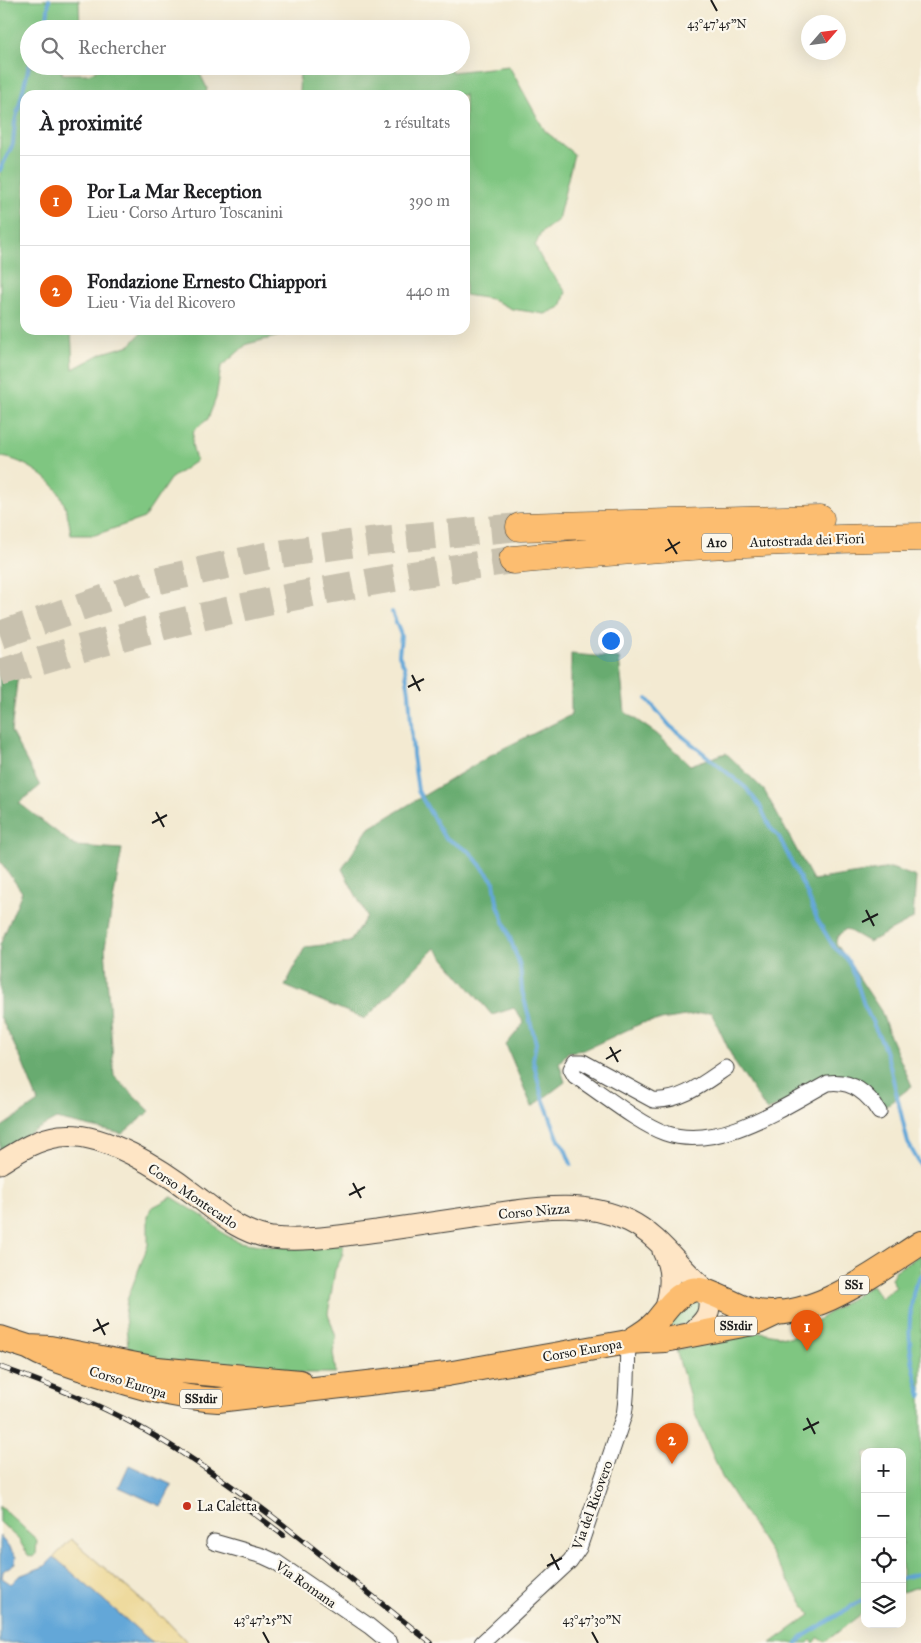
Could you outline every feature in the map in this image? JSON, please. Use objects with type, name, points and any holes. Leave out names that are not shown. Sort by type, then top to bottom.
[{"type":"highway","name":"Autostrada dei Fiori","points":[[520,528],[627,523],[921,518]]},
{"type":"highway","name":"Autostrada dei Fiori","points":[[513,560],[699,544],[792,539],[921,537]]},
{"type":"main road","name":"Corso Montecarlo","points":[[0,1163],[28,1146],[49,1138],[65,1135],[84,1136],[108,1144],[151,1166],[186,1188],[232,1224],[250,1233],[272,1238],[313,1239],[427,1223]]},
{"type":"main road","name":"Corso Nizza","points":[[427,1223],[540,1208],[575,1207],[606,1213],[630,1222],[661,1246]]},
{"type":"main road","name":"SS1","points":[[661,1246],[707,1291],[743,1308],[754,1311],[779,1312],[810,1306],[836,1295],[921,1243]]},
{"type":"main road","points":[[661,1246],[667,1259],[671,1276],[666,1308]]},
{"type":"main road","name":"SS1dir","points":[[624,1349],[646,1332],[666,1308],[690,1290],[707,1291],[711,1305],[707,1317],[690,1334]]},
{"type":"main road","name":"Corso Europa","points":[[0,1338],[28,1347],[49,1359],[165,1394],[218,1400],[456,1373],[624,1349],[690,1334],[758,1322],[779,1312]]},
{"type":"main road","name":"Corso Europa","points":[[28,1347],[50,1348],[170,1370],[301,1382],[382,1382]]},
{"type":"main road","points":[[165,1394],[159,1380],[170,1370]]},
{"type":"street","points":[[726,1068],[683,1094],[665,1101],[654,1100],[583,1062],[575,1062],[571,1069],[575,1076],[650,1126],[677,1137],[697,1138],[735,1130],[760,1121],[828,1083],[840,1081],[859,1088],[870,1098],[879,1112]]},
{"type":"street","name":"Via del Ricovero","points":[[482,1643],[570,1561],[579,1548],[624,1415],[628,1393],[624,1349]]},
{"type":"street","name":"Via Romana","points":[[214,1542],[254,1552],[276,1562],[369,1626],[390,1643]]},
{"type":"green space","points":[[0,0],[79,0],[80,20],[20,20],[20,75],[200,75],[207,90],[20,90],[20,335],[71,335],[73,369],[103,353],[130,345],[139,335],[284,335],[247,344],[221,367],[216,398],[208,419],[194,430],[192,444],[196,461],[170,479],[144,518],[95,535],[71,535],[65,506],[52,484],[31,468],[15,460],[0,457]]},
{"type":"green space","points":[[509,66],[545,131],[574,154],[558,220],[541,233],[535,246],[542,260],[566,292],[561,307],[545,314],[512,309],[491,299],[470,296],[470,90],[299,90],[300,75],[470,75],[470,70]]},
{"type":"green space","points":[[571,654],[619,658],[625,712],[657,734],[690,765],[726,753],[764,790],[813,880],[891,868],[916,877],[913,919],[869,942],[846,929],[839,935],[836,941],[881,1011],[912,1086],[882,1109],[850,1085],[821,1086],[767,1111],[735,1063],[711,1012],[642,1023],[584,1050],[568,1052],[559,1063],[565,1082],[532,1107],[506,1045],[524,1023],[514,1008],[492,1015],[435,948],[365,1019],[285,986],[305,947],[350,942],[367,916],[342,869],[368,829],[498,751],[571,715]]},
{"type":"green space","points":[[0,662],[18,674],[11,732],[40,786],[19,803],[75,846],[122,849],[105,947],[114,1076],[150,1111],[122,1134],[56,1119],[0,1150],[0,1128],[38,1102],[21,1059],[0,1016],[0,945],[22,892],[0,861]]},
{"type":"green space","points":[[172,1197],[204,1217],[224,1234],[239,1242],[274,1247],[343,1245],[343,1255],[335,1270],[328,1314],[336,1337],[333,1353],[336,1373],[305,1373],[129,1357],[125,1315],[127,1300],[148,1245],[148,1216],[151,1208]]},
{"type":"green space","points":[[921,1254],[921,1586],[906,1591],[906,1448],[861,1448],[861,1614],[825,1642],[819,1637],[814,1643],[811,1640],[808,1643],[771,1643],[810,1615],[722,1477],[695,1414],[676,1350],[761,1332],[790,1338],[872,1285],[881,1298],[896,1287],[891,1279],[895,1271]]},
{"type":"green space","points":[[704,1300],[695,1322],[657,1330],[683,1301]]},
{"type":"green space","points":[[0,1506],[37,1540],[36,1555],[32,1557],[28,1555],[19,1540],[0,1522]]},
{"type":"sand","points":[[71,1539],[163,1617],[188,1643],[153,1643],[54,1557]]},
{"type":"water","points":[[129,1465],[172,1485],[161,1506],[119,1487]]},
{"type":"water","points":[[0,1536],[16,1557],[15,1563],[3,1571],[2,1578],[11,1584],[19,1576],[45,1566],[54,1557],[153,1643],[0,1643]]},
{"type":"waterway","points":[[47,20],[49,0]]},
{"type":"waterway","points":[[23,90],[27,75]]},
{"type":"waterway","points":[[0,170],[13,144],[15,122],[20,102]]},
{"type":"waterway","points":[[392,612],[401,635],[399,655],[405,668],[409,692],[413,755],[418,791],[444,837],[470,852],[494,882],[497,902],[520,966],[522,991],[536,1043],[533,1060],[541,1093],[558,1138],[571,1164]]},
{"type":"waterway","points":[[647,699],[670,726],[746,788],[760,806],[770,827],[779,837],[807,893],[817,919],[833,946],[847,959],[855,976],[864,1005],[882,1042],[889,1062],[908,1143],[921,1166]]},
{"type":"waterway","points":[[921,1275],[914,1291],[909,1326],[910,1349],[921,1396]]},
{"type":"waterway","points":[[906,1577],[921,1573]]},
{"type":"waterway","points":[[797,1643],[804,1636],[861,1600]]},
{"type":"tunnel","points":[[0,635],[155,581],[266,556],[370,541],[520,527]]},
{"type":"tunnel","points":[[0,673],[127,636],[254,605],[382,580],[513,560]]},
{"type":"railway","points":[[0,1367],[84,1399],[132,1423],[172,1447],[249,1499],[431,1643]]},
{"type":"railway","points":[[235,1499],[283,1535]]},
{"type":"place","name":"Por La Mar Reception","points":[[807,1351]]},
{"type":"place","name":"Fondazione Ernesto Chiappori","points":[[672,1464]]},
{"type":"place","name":"La Caletta","points":[[187,1506]]}]
